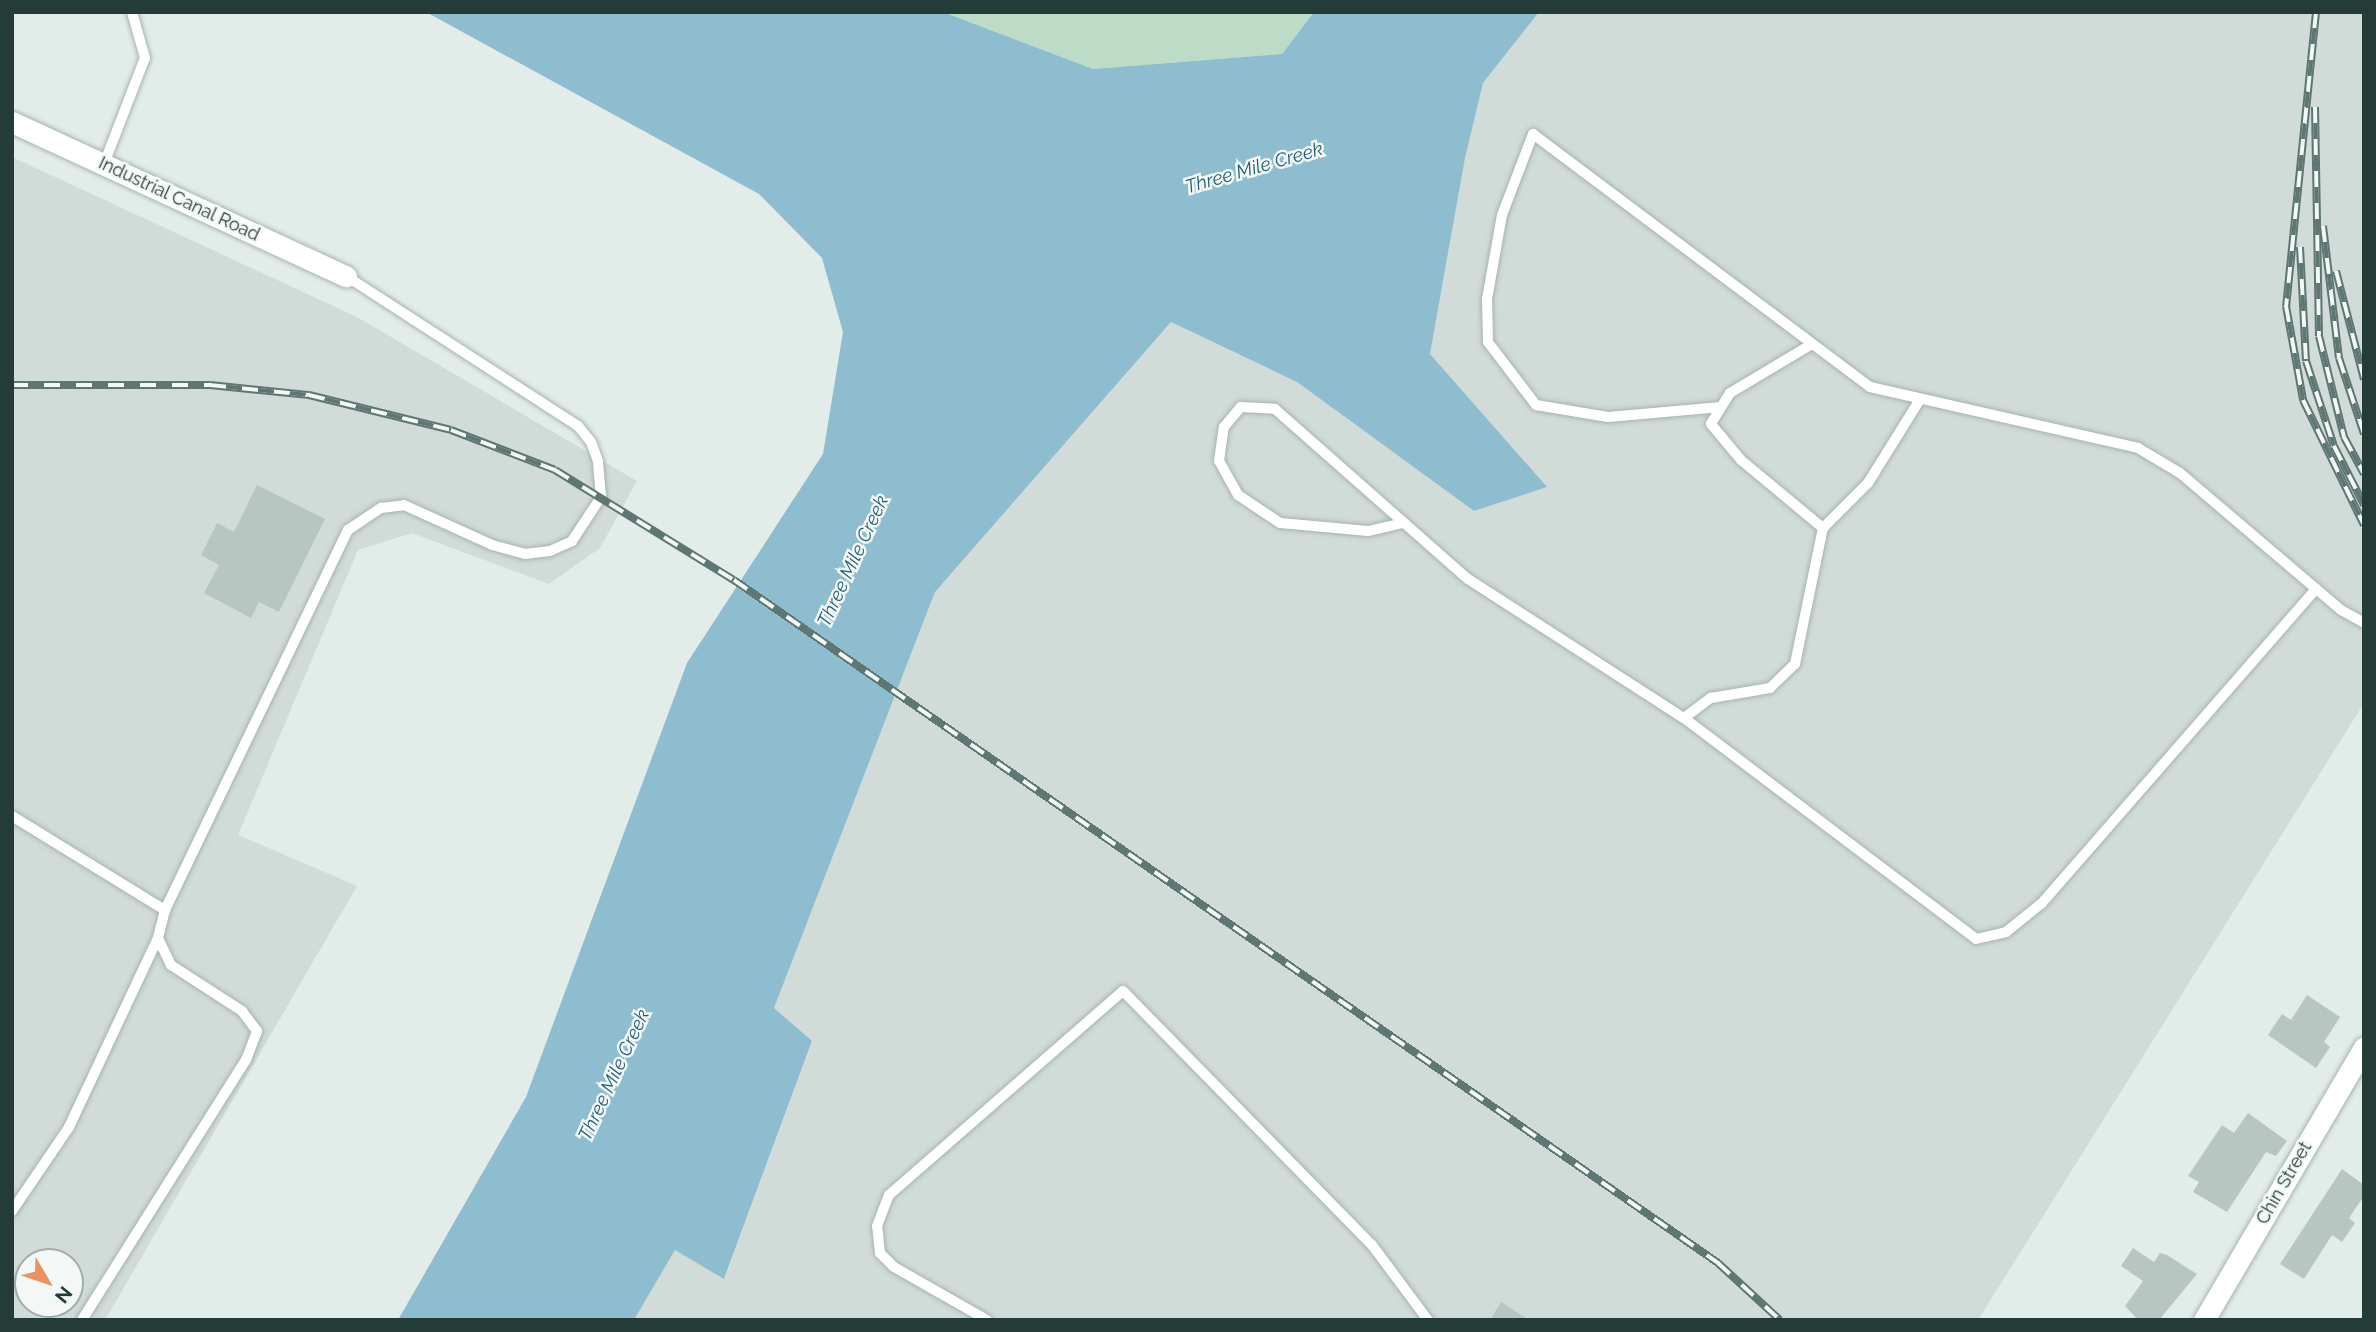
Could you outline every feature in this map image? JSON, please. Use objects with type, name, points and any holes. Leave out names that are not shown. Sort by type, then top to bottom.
[{"type":"street","name":"Industrial Canal Road","points":[[12,122],[346,276]]},
{"type":"street","name":"Chin Street","points":[[2204,1320],[2356,1078],[2364,1047]]},
{"type":"lane","points":[[104,164],[145,58],[132,12]]},
{"type":"lane","points":[[1721,407],[1608,417],[1536,405],[1488,342],[1487,299],[1502,215],[1533,134],[1870,387],[1919,401],[2138,448],[2180,473],[2316,589],[2364,623]]},
{"type":"lane","points":[[12,1211],[69,1127],[158,938],[164,910],[348,530],[381,508],[404,505],[492,545],[525,554],[550,551],[572,541],[601,497],[598,461],[591,442],[578,426],[346,276]]},
{"type":"lane","points":[[1812,344],[1730,393],[1711,424],[1741,460],[1823,528]]},
{"type":"lane","points":[[1684,718],[1711,698],[1770,688],[1795,664],[1823,528],[1868,483],[1919,401]]},
{"type":"lane","points":[[1403,523],[1368,531],[1280,523],[1238,495],[1219,461],[1224,428],[1241,407],[1275,409],[1468,579],[1684,718],[1976,939],[2006,933],[2042,904],[2316,589]]},
{"type":"lane","points":[[12,817],[164,910]]},
{"type":"lane","points":[[82,1320],[246,1060],[257,1031],[242,1011],[171,965],[158,938]]},
{"type":"lane","points":[[986,1320],[894,1267],[880,1253],[877,1226],[889,1195],[1123,991],[1372,1245],[1428,1320]]},
{"type":"shaded area","points":[[1539,12],[2364,12],[2364,703],[1978,1320],[634,1320],[675,1250],[725,1278],[812,1042],[774,1008],[935,592],[1171,322],[1297,382],[1474,511],[1546,487],[1430,354],[1465,158],[1483,83]]},
{"type":"shaded area","points":[[12,157],[357,317],[637,481],[600,548],[549,584],[412,533],[358,550],[238,835],[357,886],[105,1320],[12,1320]]},
{"type":"green space","points":[[943,12],[1314,12],[1282,54],[1093,69]]},
{"type":"water","name":"Three Mile Creek","points":[[426,12],[943,12],[1093,69],[1282,54],[1314,12],[1539,12],[1483,83],[1465,158],[1430,354],[1547,487],[1474,511],[1297,382],[1171,322],[935,592],[774,1008],[812,1041],[724,1279],[675,1250],[634,1320],[398,1320],[526,1097],[687,663],[823,454],[843,332],[822,258],[759,194]]},
{"type":"building","points":[[257,485],[325,519],[279,612],[259,602],[251,618],[204,593],[219,565],[201,555],[217,523],[234,532]]},
{"type":"building","points":[[2307,995],[2340,1017],[2324,1042],[2330,1047],[2316,1068],[2268,1035],[2282,1014],[2291,1020]]},
{"type":"building","points":[[2248,1113],[2287,1141],[2276,1156],[2266,1152],[2227,1212],[2193,1192],[2199,1182],[2188,1176],[2222,1125],[2234,1133]]},
{"type":"building","points":[[2342,1169],[2364,1185],[2364,1196],[2349,1218],[2355,1223],[2342,1242],[2332,1235],[2304,1279],[2280,1264]]},
{"type":"building","points":[[2133,1248],[2154,1262],[2160,1253],[2167,1255],[2197,1274],[2159,1320],[2138,1320],[2125,1306],[2143,1281],[2121,1266]]},
{"type":"building","points":[[1501,1302],[1529,1320],[1490,1320]]},
{"type":"railway","points":[[2316,12],[2286,306],[2303,400],[2364,525]]},
{"type":"railway","points":[[2315,107],[2319,336],[2344,437],[2364,474]]},
{"type":"railway","points":[[2323,226],[2339,358],[2364,434]]},
{"type":"railway","points":[[2300,247],[2306,361],[2334,446],[2364,505]]},
{"type":"railway","points":[[2336,271],[2364,379]]},
{"type":"railway","points":[[12,385],[210,385],[309,395],[451,430],[555,470],[734,580],[1718,1263],[1780,1320]]}]
